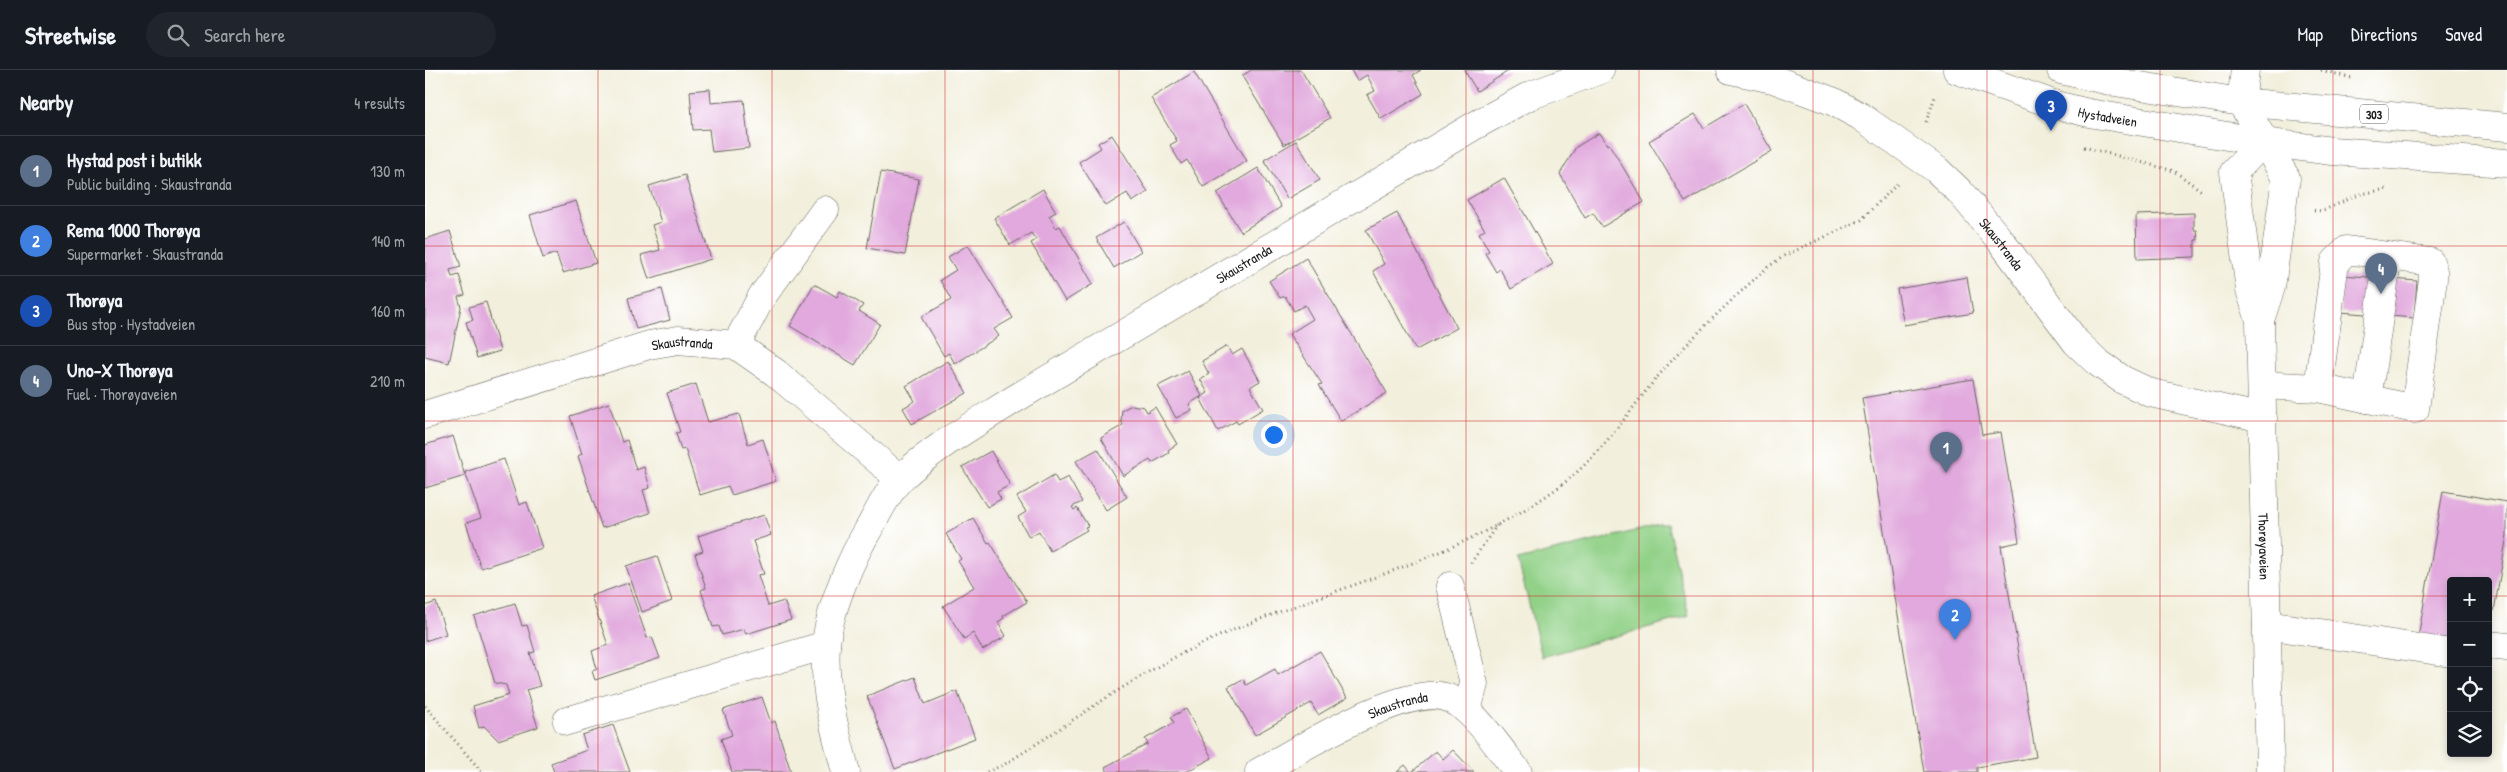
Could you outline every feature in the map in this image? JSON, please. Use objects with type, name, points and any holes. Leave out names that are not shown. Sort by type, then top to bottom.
[{"type":"street","name":"Skaustranda","points":[[846,772],[829,698],[826,645],[838,599],[857,548],[885,498],[900,479],[961,433],[1006,405],[1473,126],[1529,96],[1595,70]]},
{"type":"street","name":"Skaustranda","points":[[1731,70],[1773,79],[1832,101],[1861,116],[1937,170],[1980,216],[2066,329],[2097,362],[2123,380],[2151,393],[2263,418]]},
{"type":"street","name":"Hystadveien","points":[[1957,70],[2056,106],[2263,142],[2332,151],[2507,163]]},
{"type":"street","name":"303","points":[[2061,70],[2115,82],[2241,102],[2507,127]]},
{"type":"street","points":[[2245,70],[2241,102],[2263,142]]},
{"type":"street","name":"Thorøyaveien","points":[[2260,320],[2271,287],[2286,178],[2263,142],[2234,172],[2249,290],[2260,320],[2270,772]]},
{"type":"street","points":[[736,345],[761,298],[825,210]]},
{"type":"street","points":[[2262,385],[2318,388],[2415,409],[2433,271],[2430,262],[2347,250],[2335,262],[2318,388]]},
{"type":"street","points":[[2367,399],[2388,256]]},
{"type":"street","name":"Skaustranda","points":[[425,415],[649,345],[678,340],[736,345],[776,372],[900,479]]},
{"type":"street","points":[[1450,586],[1474,684],[1467,710]]},
{"type":"street","points":[[2267,626],[2447,652]]},
{"type":"street","points":[[567,721],[826,645]]},
{"type":"street","points":[[2492,645],[2507,647]]},
{"type":"street","name":"Skaustranda","points":[[1259,772],[1342,727],[1401,701],[1440,695],[1452,699],[1467,710],[1518,772]]},
{"type":"path","points":[[987,772],[1005,764],[1118,691],[1187,652],[1266,618],[1435,554],[1497,524],[1560,487],[1606,444],[1681,350],[1768,267],[1784,256],[1861,220],[1920,157],[1920,139],[1936,94]]},
{"type":"path","points":[[1450,586],[1470,564],[1497,524]]},
{"type":"path","points":[[425,706],[482,772]]},
{"type":"green space","points":[[1667,523],[1689,616],[1542,657],[1518,560]]},
{"type":"building","points":[[1251,70],[1301,70],[1330,118],[1284,145],[1242,76]]},
{"type":"building","points":[[1351,70],[1421,70],[1413,75],[1423,94],[1381,119],[1367,95],[1375,91],[1367,75],[1357,81]]},
{"type":"building","points":[[1464,70],[1510,70],[1477,91]]},
{"type":"building","points":[[1194,72],[1247,161],[1203,187],[1187,160],[1181,164],[1170,145],[1177,141],[1151,98]]},
{"type":"building","points":[[710,89],[711,103],[744,100],[749,148],[712,152],[709,129],[693,130],[690,91]]},
{"type":"building","points":[[1744,104],[1772,151],[1685,202],[1649,141],[1695,114],[1704,128]]},
{"type":"building","points":[[1599,133],[1607,145],[1609,144],[1644,202],[1602,227],[1593,213],[1585,218],[1560,174],[1576,147]]},
{"type":"building","points":[[1112,135],[1148,192],[1132,202],[1127,193],[1106,206],[1079,162],[1101,148],[1098,143]]},
{"type":"building","points":[[1296,141],[1320,180],[1287,199],[1264,160]]},
{"type":"building","points":[[1258,168],[1281,207],[1241,232],[1217,193]]},
{"type":"building","points":[[881,172],[919,179],[905,255],[867,248]]},
{"type":"building","points":[[685,175],[711,259],[649,279],[641,255],[660,250],[652,225],[661,222],[649,186]]},
{"type":"building","points":[[1504,178],[1553,264],[1511,289],[1500,269],[1496,272],[1485,253],[1489,251],[1479,233],[1485,230],[1467,200]]},
{"type":"building","points":[[1043,189],[1056,212],[1049,216],[1056,228],[1060,226],[1093,284],[1065,301],[1031,243],[1036,240],[1031,233],[1010,245],[994,218]]},
{"type":"building","points":[[576,201],[596,263],[563,273],[556,253],[543,258],[530,215]]},
{"type":"building","points":[[1397,213],[1457,328],[1416,350],[1373,271],[1384,264],[1366,230]]},
{"type":"building","points":[[2194,213],[2194,230],[2197,230],[2198,240],[2195,240],[2195,257],[2137,259],[2136,215]]},
{"type":"building","points":[[1124,222],[1141,251],[1114,268],[1096,238]]},
{"type":"building","points":[[450,231],[461,267],[450,270],[452,277],[459,275],[465,295],[458,297],[461,307],[449,363],[425,357],[425,239]]},
{"type":"building","points":[[968,245],[1013,318],[994,329],[999,336],[955,364],[949,353],[944,356],[921,317],[951,300],[940,280],[956,270],[948,257]]},
{"type":"building","points":[[1306,258],[1387,393],[1341,421],[1319,385],[1322,384],[1289,334],[1313,319],[1305,305],[1294,311],[1285,296],[1280,298],[1269,281]]},
{"type":"building","points":[[2343,275],[2417,281],[2414,318],[2340,312]]},
{"type":"building","points":[[1967,277],[1973,313],[1904,325],[1897,289]]},
{"type":"building","points":[[814,284],[837,297],[840,291],[863,305],[859,311],[880,324],[855,365],[790,326]]},
{"type":"building","points":[[662,289],[670,320],[636,329],[628,298]]},
{"type":"building","points":[[486,302],[500,351],[477,358],[466,322],[473,320],[469,307]]},
{"type":"building","points":[[1227,346],[1232,355],[1242,349],[1260,381],[1250,387],[1263,409],[1238,424],[1236,421],[1218,431],[1200,398],[1208,393],[1200,379],[1209,374],[1202,361]]},
{"type":"building","points":[[948,361],[967,393],[912,424],[903,408],[915,401],[906,386]]},
{"type":"building","points":[[1188,371],[1202,396],[1189,404],[1192,410],[1176,418],[1158,386]]},
{"type":"building","points":[[1973,379],[1982,435],[2001,432],[2019,542],[2001,546],[2036,757],[1977,767],[1977,772],[1924,772],[1862,398]]},
{"type":"building","points":[[696,384],[708,422],[739,414],[748,444],[763,439],[776,481],[732,495],[728,486],[700,495],[685,449],[681,450],[676,433],[680,432],[667,393]]},
{"type":"building","points":[[609,403],[622,442],[627,440],[636,470],[644,467],[650,488],[643,490],[650,513],[602,528],[578,456],[582,454],[570,416]]},
{"type":"building","points":[[1132,405],[1144,407],[1147,412],[1155,407],[1177,444],[1168,450],[1169,453],[1152,463],[1150,460],[1123,476],[1101,438],[1123,425],[1121,421],[1122,410]]},
{"type":"building","points":[[453,436],[465,476],[425,488],[425,445]]},
{"type":"building","points":[[1098,449],[1127,497],[1106,510],[1076,461]]},
{"type":"building","points":[[991,451],[1010,485],[997,492],[1001,499],[987,507],[962,467]]},
{"type":"building","points":[[504,459],[519,505],[527,502],[542,548],[481,568],[466,523],[481,518],[465,472]]},
{"type":"building","points":[[1054,475],[1058,482],[1068,477],[1082,502],[1072,507],[1074,510],[1077,508],[1088,526],[1085,527],[1087,530],[1050,551],[1039,531],[1029,537],[1018,517],[1026,512],[1017,497]]},
{"type":"building","points":[[2443,491],[2507,502],[2507,535],[2494,611],[2492,610],[2492,577],[2447,577],[2447,648],[2417,644]]},
{"type":"building","points":[[764,515],[771,535],[753,541],[764,574],[758,575],[768,606],[784,601],[791,620],[746,634],[744,629],[722,635],[719,626],[713,627],[701,590],[706,588],[695,554],[703,551],[698,536]]},
{"type":"building","points":[[973,518],[1027,602],[1003,616],[1004,618],[998,622],[1006,636],[983,650],[973,633],[964,639],[943,606],[974,587],[958,561],[961,559],[946,534]]},
{"type":"building","points":[[657,556],[672,601],[642,612],[626,566]]},
{"type":"building","points":[[628,583],[647,638],[652,637],[660,658],[595,680],[592,671],[597,669],[592,651],[608,645],[591,596]]},
{"type":"building","points":[[436,602],[446,634],[425,641],[425,606]]},
{"type":"building","points":[[515,603],[522,626],[527,625],[535,652],[530,653],[540,686],[526,690],[538,727],[498,740],[484,726],[479,728],[473,706],[509,695],[506,685],[495,683],[474,616]]},
{"type":"building","points":[[1320,651],[1347,698],[1318,715],[1311,703],[1255,735],[1228,687],[1243,679],[1246,685],[1275,669],[1278,675]]},
{"type":"building","points":[[915,677],[925,704],[957,691],[975,738],[895,769],[867,696]]},
{"type":"building","points":[[762,697],[771,723],[775,721],[791,772],[732,772],[721,739],[732,735],[723,710]]},
{"type":"building","points":[[1186,709],[1212,758],[1186,772],[1108,772],[1105,767],[1148,744],[1145,739],[1174,723],[1171,717]]},
{"type":"building","points":[[613,725],[630,772],[554,772],[551,763],[587,750],[582,735]]},
{"type":"building","points":[[1453,750],[1474,772],[1412,772],[1436,751],[1443,759]]},
{"type":"building","points":[[1405,765],[1411,772],[1397,772]]},
{"type":"place","name":"Thorøya","points":[[2051,131]]},
{"type":"place","name":"Uno-X Thorøya","points":[[2381,294]]},
{"type":"place","name":"Hystad post i butikk","points":[[1946,473]]},
{"type":"place","name":"Rema 1000 Thorøya","points":[[1955,640]]}]
